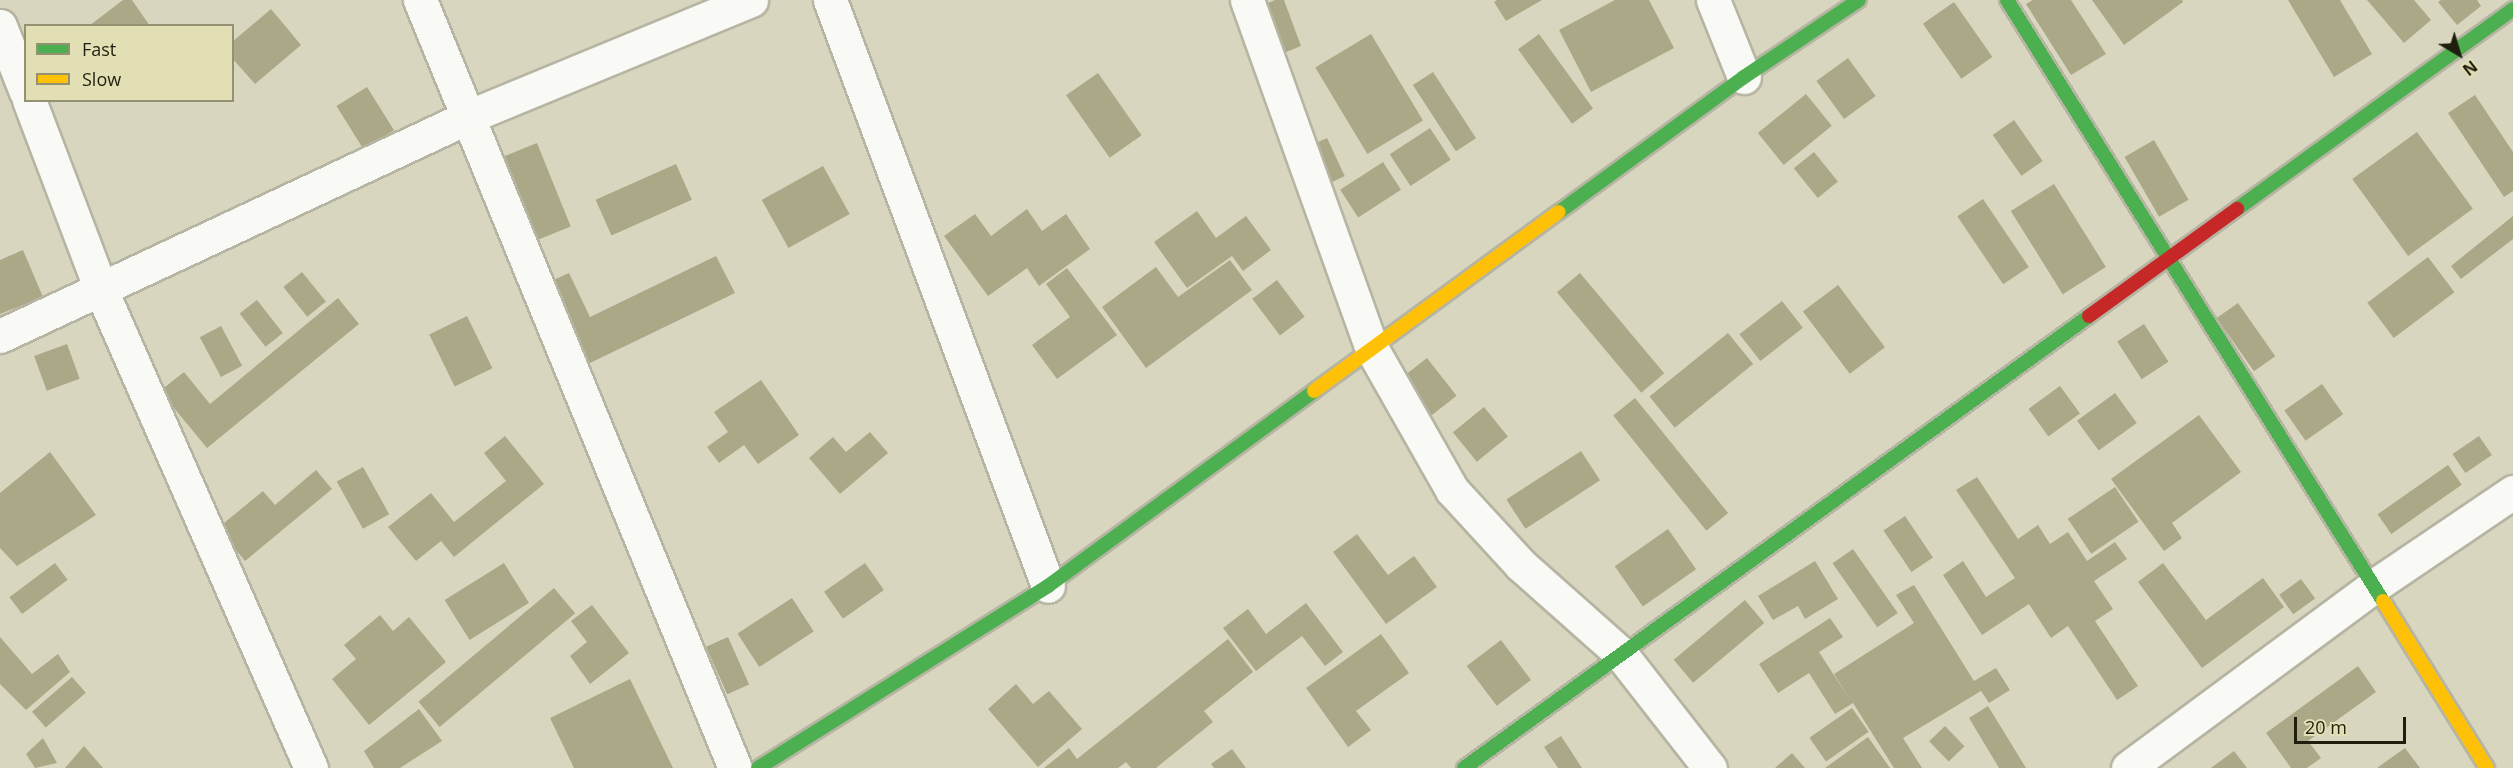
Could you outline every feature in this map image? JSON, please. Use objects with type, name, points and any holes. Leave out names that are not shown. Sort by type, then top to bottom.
[{"type":"street","points":[[420,0],[470,116],[735,768]]},
{"type":"street","points":[[0,336],[470,116],[751,0]]},
{"type":"street","points":[[830,0],[1048,586]]},
{"type":"street","points":[[1247,0],[1373,351],[1452,490],[1521,565],[1620,653],[1710,768]]},
{"type":"street","points":[[1713,0],[1744,76]]},
{"type":"street","points":[[758,768],[1048,586],[1373,351],[1744,76],[1859,0]]},
{"type":"street","points":[[2007,0],[2487,768]]},
{"type":"street","points":[[1464,768],[2513,9]]},
{"type":"street","points":[[0,26],[24,87]]},
{"type":"street","points":[[30,102],[101,290],[311,768]]},
{"type":"street","points":[[2128,768],[2374,586],[2513,492]]},
{"type":"building","points":[[123,0],[132,0],[149,24],[92,24]]},
{"type":"building","points":[[1275,0],[1284,0],[1301,46],[1279,55],[1261,6]]},
{"type":"building","points":[[1497,0],[1542,0],[1506,21],[1494,2]]},
{"type":"building","points":[[1615,0],[1649,0],[1674,48],[1591,92],[1559,30]]},
{"type":"building","points":[[2033,0],[2071,0],[2106,54],[2071,75],[2026,4]]},
{"type":"building","points":[[2092,0],[2182,0],[2183,2],[2124,45]]},
{"type":"building","points":[[2288,0],[2340,0],[2372,54],[2334,77]]},
{"type":"building","points":[[2367,0],[2414,0],[2431,20],[2404,43]]},
{"type":"building","points":[[2441,0],[2477,0],[2481,6],[2457,25],[2438,2]]},
{"type":"building","points":[[1954,2],[1992,57],[1961,79],[1923,24]]},
{"type":"building","points":[[271,9],[301,45],[255,84],[234,60],[234,40]]},
{"type":"building","points":[[1371,34],[1423,121],[1367,154],[1315,67]]},
{"type":"building","points":[[1539,34],[1593,108],[1572,124],[1518,49]]},
{"type":"building","points":[[1848,58],[1876,96],[1844,119],[1816,81]]},
{"type":"building","points":[[1433,72],[1476,138],[1456,151],[1413,85]]},
{"type":"building","points":[[1098,73],[1142,135],[1110,158],[1066,95]]},
{"type":"building","points":[[367,87],[394,130],[363,149],[336,106]]},
{"type":"building","points":[[1806,94],[1832,126],[1784,165],[1758,133]]},
{"type":"building","points":[[2475,95],[2513,152],[2513,191],[2504,197],[2448,113]]},
{"type":"building","points":[[2014,120],[2043,161],[2021,176],[1993,135]]},
{"type":"building","points":[[1430,128],[1451,160],[1410,186],[1390,154]]},
{"type":"building","points":[[2417,132],[2473,209],[2408,256],[2352,179]]},
{"type":"building","points":[[1327,138],[1345,176],[1328,184],[1311,146]]},
{"type":"building","points":[[2154,140],[2188,200],[2159,217],[2125,157]]},
{"type":"building","points":[[537,143],[571,226],[532,242],[498,159]]},
{"type":"building","points":[[1814,152],[1838,182],[1818,198],[1794,168]]},
{"type":"building","points":[[1383,162],[1401,190],[1358,217],[1340,190]]},
{"type":"building","points":[[676,164],[692,200],[611,235],[596,200]]},
{"type":"building","points":[[823,166],[850,214],[788,248],[762,200]]},
{"type":"building","points":[[2054,184],[2106,267],[2063,294],[2011,211]]},
{"type":"building","points":[[1983,199],[2029,267],[2003,284],[1957,216]]},
{"type":"building","points":[[1027,209],[1042,231],[1066,214],[1090,249],[1039,286],[1027,268],[988,296],[944,236],[975,214],[991,236]]},
{"type":"building","points":[[1197,211],[1216,238],[1246,216],[1271,250],[1243,271],[1232,256],[1187,288],[1154,242]]},
{"type":"building","points":[[2513,216],[2513,239],[2461,279],[2451,266]]},
{"type":"building","points":[[23,250],[43,297],[0,314],[0,260]]},
{"type":"building","points":[[716,256],[735,293],[588,364],[549,282],[569,273],[590,317]]},
{"type":"building","points":[[2428,257],[2454,292],[2394,338],[2367,303]]},
{"type":"building","points":[[1230,260],[1252,290],[1146,368],[1102,307],[1156,267],[1178,297]]},
{"type":"building","points":[[1067,268],[1117,335],[1057,379],[1032,345],[1070,317],[1046,284]]},
{"type":"building","points":[[302,272],[326,302],[307,317],[283,287]]},
{"type":"building","points":[[1580,273],[1664,373],[1641,393],[1557,292]]},
{"type":"building","points":[[1277,280],[1305,317],[1280,335],[1252,299]]},
{"type":"building","points":[[1838,285],[1885,347],[1850,374],[1803,311]]},
{"type":"building","points":[[338,298],[359,324],[207,448],[160,391],[184,372],[210,404]]},
{"type":"building","points":[[257,300],[283,333],[266,347],[240,314]]},
{"type":"building","points":[[1782,301],[1803,328],[1760,361],[1739,334]]},
{"type":"building","points":[[2238,303],[2275,356],[2254,371],[2217,318]]},
{"type":"building","points":[[467,316],[492,368],[455,387],[429,334]]},
{"type":"building","points":[[2144,324],[2169,362],[2142,379],[2117,341]]},
{"type":"building","points":[[221,326],[242,366],[221,377],[200,337]]},
{"type":"building","points":[[1728,333],[1753,364],[1675,428],[1650,397]]},
{"type":"building","points":[[67,344],[80,379],[47,391],[34,356]]},
{"type":"building","points":[[1427,358],[1457,396],[1431,416],[1402,378]]},
{"type":"building","points":[[761,380],[799,435],[758,464],[744,445],[719,463],[707,447],[728,432],[714,412]]},
{"type":"building","points":[[2322,384],[2343,414],[2306,441],[2284,410]]},
{"type":"building","points":[[2060,386],[2080,414],[2048,436],[2028,409]]},
{"type":"building","points":[[2115,393],[2137,423],[2099,451],[2077,421]]},
{"type":"building","points":[[1635,398],[1728,513],[1706,531],[1613,416]]},
{"type":"building","points":[[1484,407],[1508,437],[1477,462],[1453,432]]},
{"type":"building","points":[[2199,415],[2241,472],[2172,523],[2182,538],[2164,551],[2111,479]]},
{"type":"building","points":[[870,432],[888,453],[840,494],[809,458],[833,437],[846,452]]},
{"type":"building","points":[[505,436],[544,484],[454,557],[441,541],[416,561],[388,527],[431,493],[454,522],[506,481],[484,453]]},
{"type":"building","points":[[2479,436],[2492,455],[2465,473],[2452,454]]},
{"type":"building","points":[[1581,451],[1600,480],[1525,529],[1506,499]]},
{"type":"building","points":[[50,452],[96,515],[17,566],[0,548],[0,493]]},
{"type":"building","points":[[2448,465],[2462,485],[2391,534],[2378,514]]},
{"type":"building","points":[[363,467],[389,514],[363,529],[337,482]]},
{"type":"building","points":[[316,470],[332,489],[245,561],[218,528],[263,491],[275,505]]},
{"type":"building","points":[[1977,477],[2018,539],[2038,525],[2050,544],[2068,532],[2087,561],[2115,542],[2127,559],[2094,581],[2113,609],[2095,621],[2138,686],[2117,700],[2068,626],[2051,638],[2029,604],[1982,635],[1943,575],[1963,561],[1986,597],[2015,578],[1956,490]]},
{"type":"building","points":[[2115,487],[2138,522],[2091,554],[2068,519]]},
{"type":"building","points":[[1905,516],[1933,557],[1911,572],[1883,531]]},
{"type":"building","points":[[1668,529],[1696,569],[1643,606],[1615,566]]},
{"type":"building","points":[[1357,534],[1388,575],[1414,556],[1437,587],[1386,624],[1333,552]]},
{"type":"building","points":[[1853,549],[1898,613],[1877,627],[1833,563]]},
{"type":"building","points":[[1815,561],[1838,599],[1805,619],[1798,606],[1773,620],[1758,596]]},
{"type":"building","points":[[55,563],[68,580],[22,614],[9,597]]},
{"type":"building","points":[[504,563],[529,603],[470,640],[445,600]]},
{"type":"building","points":[[865,563],[884,590],[843,619],[824,592]]},
{"type":"building","points":[[2163,563],[2206,620],[2263,578],[2284,607],[2202,668],[2138,582]]},
{"type":"building","points":[[2301,579],[2315,598],[2293,614],[2279,595]]},
{"type":"building","points":[[1914,585],[1974,681],[1996,668],[2010,690],[1989,703],[1981,691],[1903,738],[1922,768],[1894,768],[1853,703],[1835,714],[1809,673],[1778,693],[1759,664],[1830,618],[1843,637],[1819,652],[1850,700],[1834,674],[1914,623],[1896,595]]},
{"type":"building","points":[[554,588],[575,613],[440,727],[418,702]]},
{"type":"building","points":[[792,598],[814,632],[759,667],[737,633]]},
{"type":"building","points":[[1745,600],[1764,623],[1693,683],[1674,660]]},
{"type":"building","points":[[1306,603],[1343,652],[1325,666],[1302,636],[1256,671],[1223,628],[1248,609],[1266,634]]},
{"type":"building","points":[[592,605],[629,653],[590,684],[570,656],[587,642],[571,621]]},
{"type":"building","points":[[380,615],[393,631],[409,617],[446,662],[369,725],[332,679],[356,659],[344,645]]},
{"type":"building","points":[[1381,634],[1409,673],[1356,711],[1371,730],[1348,747],[1306,688]]},
{"type":"building","points":[[0,637],[32,674],[58,654],[70,672],[26,710],[0,684]]},
{"type":"building","points":[[728,637],[749,685],[727,694],[706,647]]},
{"type":"building","points":[[1228,639],[1253,672],[1204,711],[1213,722],[1156,768],[1131,768],[1126,762],[1118,768],[1044,768],[1069,748],[1077,759]]},
{"type":"building","points":[[1501,640],[1531,680],[1497,706],[1467,666]]},
{"type":"building","points":[[2358,666],[2376,692],[2308,741],[2321,758],[2307,768],[2291,768],[2266,733]]},
{"type":"building","points":[[72,677],[86,693],[46,728],[32,712]]},
{"type":"building","points":[[630,679],[673,768],[574,768],[550,718]]},
{"type":"building","points":[[1016,684],[1033,704],[1049,691],[1082,729],[1038,767],[988,709]]},
{"type":"building","points":[[1988,706],[2026,768],[1999,768],[1969,718]]},
{"type":"building","points":[[1852,708],[1869,732],[1826,762],[1809,738]]},
{"type":"building","points":[[419,709],[442,741],[400,768],[374,768],[364,751]]},
{"type":"building","points":[[1945,726],[1964,746],[1949,761],[1929,741]]},
{"type":"building","points":[[1561,736],[1582,768],[1558,768],[1544,747]]},
{"type":"building","points":[[1868,737],[1890,768],[1825,768]]},
{"type":"building","points":[[43,738],[57,763],[35,768],[26,754]]},
{"type":"building","points":[[84,746],[103,768],[65,768]]},
{"type":"building","points":[[2405,748],[2420,768],[2377,768]]},
{"type":"building","points":[[1232,749],[1246,768],[1214,768],[1211,764]]},
{"type":"building","points":[[2234,751],[2247,768],[2211,768]]},
{"type":"building","points":[[1792,753],[1805,768],[1775,768]]},
{"type":"traffic: fast","points":[[1559,212],[1744,77],[1859,0]]},
{"type":"traffic: fast","points":[[2007,0],[2383,601]]},
{"type":"traffic: fast","points":[[2237,209],[2513,9]]},
{"type":"traffic: fast","points":[[1464,768],[2089,316]]},
{"type":"traffic: fast","points":[[758,768],[1048,586],[1314,391]]},
{"type":"traffic: slow","points":[[1314,391],[1559,212]]},
{"type":"traffic: slow","points":[[2383,601],[2487,768]]},
{"type":"traffic: jam","points":[[2089,316],[2237,209]]}]
